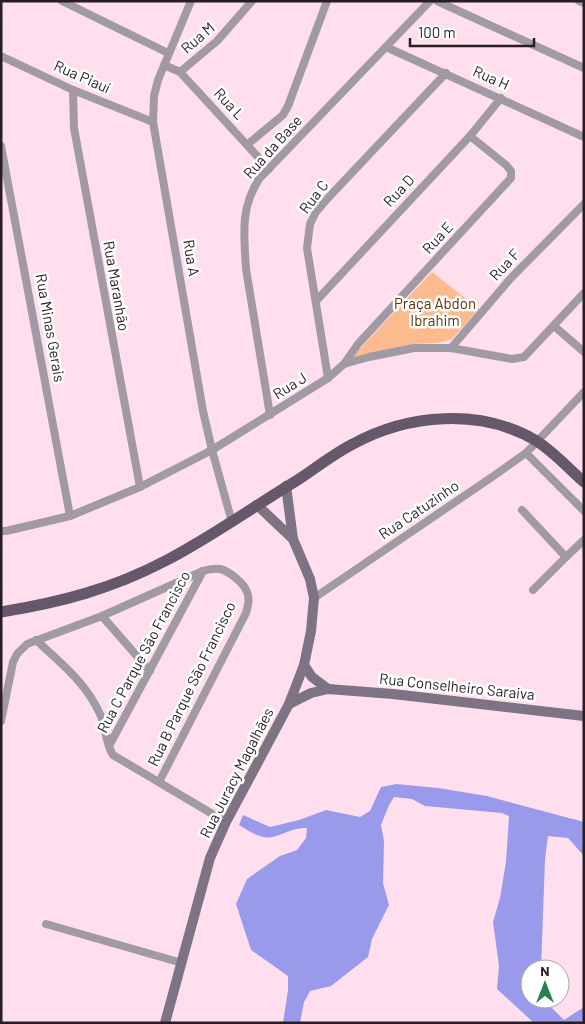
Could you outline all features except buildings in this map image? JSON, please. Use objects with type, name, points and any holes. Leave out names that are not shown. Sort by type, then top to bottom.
[{"type":"main road","points":[[4,611],[63,601],[114,585],[167,560],[232,522],[353,444],[400,425],[425,420],[448,419],[488,422],[536,441],[584,482]]},
{"type":"street","points":[[62,1],[168,53]]},
{"type":"street","name":"Rua A","points":[[192,1],[168,53],[154,96],[153,122],[212,450],[232,522]]},
{"type":"street","name":"Rua M","points":[[180,72],[217,41],[252,1]]},
{"type":"street","points":[[248,144],[283,115],[288,106],[327,1]]},
{"type":"street","name":"Rua da Base","points":[[270,415],[246,269],[244,222],[246,206],[252,190],[259,179],[430,1]]},
{"type":"street","points":[[437,1],[584,68]]},
{"type":"street","points":[[579,1],[584,3]]},
{"type":"street","name":"Rua H","points":[[386,47],[584,137]]},
{"type":"street","name":"Rua Piauí","points":[[1,56],[73,90],[153,122]]},
{"type":"street","name":"Rua L","points":[[164,65],[180,72],[269,169]]},
{"type":"street","name":"Rua C","points":[[328,378],[307,248],[310,224],[316,212],[446,73]]},
{"type":"street","name":"Rua Maranhão","points":[[73,90],[74,128],[140,487]]},
{"type":"street","name":"Rua D","points":[[316,301],[470,136],[501,98]]},
{"type":"street","name":"Rua E","points":[[344,364],[358,344],[511,178],[512,171],[470,136]]},
{"type":"street","name":"Rua Minas Gerais","points":[[1,146],[70,516]]},
{"type":"street","name":"Rua F","points":[[451,348],[510,279],[584,204]]},
{"type":"street","name":"Rua J","points":[[1,531],[70,516],[140,487],[212,450],[328,378],[344,364],[414,348],[451,348],[512,359],[518,358],[529,352],[584,293]]},
{"type":"street","points":[[554,326],[584,352]]},
{"type":"street","name":"Rua Catuzinho","points":[[314,598],[526,453],[584,392]]},
{"type":"street","points":[[526,453],[584,511]]},
{"type":"street","points":[[286,486],[293,539]]},
{"type":"street","points":[[257,505],[293,539]]},
{"type":"street","points":[[522,510],[566,557]]},
{"type":"street","name":"Rua Juracy Magalhães","points":[[165,1023],[208,867],[226,822],[289,704],[304,665],[311,631],[314,598],[310,579],[293,539]]},
{"type":"street","points":[[533,590],[584,540]]},
{"type":"street","name":"Rua B Parque São Francisco","points":[[1,721],[17,654],[22,648],[36,640],[102,616],[203,571],[213,568],[221,569],[244,586],[248,593],[246,613],[159,782]]},
{"type":"street","name":"Rua C Parque São Francisco","points":[[109,746],[203,571]]},
{"type":"street","points":[[102,616],[150,671]]},
{"type":"street","points":[[36,640],[60,661],[84,688],[100,712],[113,755],[226,822]]},
{"type":"street","points":[[304,665],[312,677],[328,689]]},
{"type":"street","name":"Rua Conselheiro Saraiva","points":[[289,704],[311,693],[328,689],[393,694],[584,716]]},
{"type":"street","points":[[46,924],[182,963]]},
{"type":"green space","name":"Praça Abdon Ibrahim","points":[[432,272],[479,309],[452,339],[438,343],[414,344],[359,358],[354,357],[355,354]]},
{"type":"water","points":[[396,784],[438,788],[487,796],[584,822],[584,856],[568,838],[548,836],[545,859],[541,959],[520,959],[520,1009],[553,1009],[564,1020],[584,1007],[584,1023],[534,1023],[497,989],[499,966],[493,922],[500,898],[506,862],[509,816],[502,813],[425,806],[412,799],[394,797],[381,825],[384,841],[383,883],[389,905],[372,939],[368,957],[331,986],[310,991],[304,1002],[300,1023],[283,1023],[288,976],[251,950],[236,904],[247,879],[280,856],[297,850],[306,838],[307,828],[297,829],[268,838],[255,834],[239,825],[243,815],[270,827],[299,820],[326,810],[360,817],[370,811],[381,787]]}]
